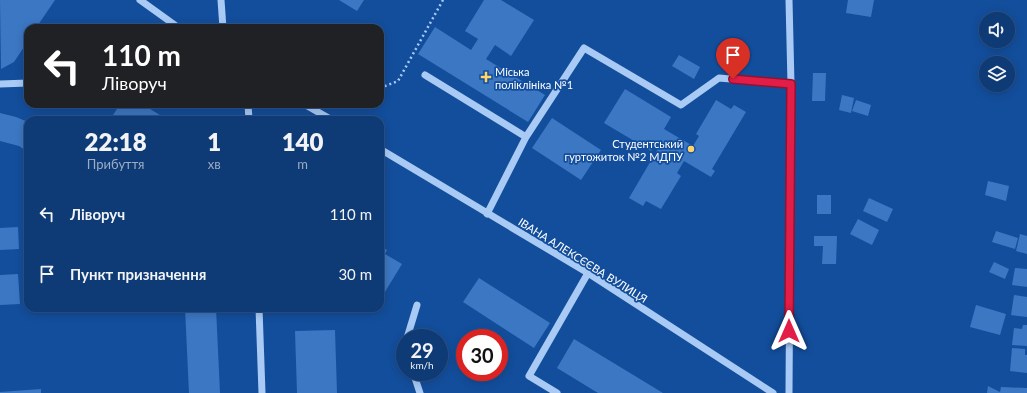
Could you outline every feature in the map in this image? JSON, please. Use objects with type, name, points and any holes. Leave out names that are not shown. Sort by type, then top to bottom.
[{"type":"street","points":[[140,0],[174,24]]},
{"type":"street","points":[[221,0],[223,24]]},
{"type":"street","points":[[789,0],[791,84],[789,393]]},
{"type":"street","points":[[487,214],[526,137],[584,48],[681,105],[719,78],[791,84]]},
{"type":"street","points":[[425,75],[526,137]]},
{"type":"street","points":[[0,84],[24,83]]},
{"type":"street","points":[[311,108],[325,116]]},
{"type":"street","name":"ІВАНА АЛЕКСЄЄВА ВУЛИЦЯ","points":[[384,151],[588,274],[773,393]]},
{"type":"street","points":[[557,393],[529,376],[588,274]]},
{"type":"street","points":[[410,329],[417,305]]},
{"type":"street","points":[[259,312],[262,393]]},
{"type":"street","points":[[416,381],[420,393]]},
{"type":"path","points":[[384,86],[398,81],[443,0]]},
{"type":"building","points":[[0,0],[55,0],[39,24],[24,24],[24,47],[14,62],[1,69]]},
{"type":"building","points":[[339,0],[364,0],[357,11]]},
{"type":"building","name":"Міська поліклініка №1","points":[[484,0],[501,0],[534,20],[511,56],[495,45],[486,59],[545,95],[528,122],[418,54],[435,27],[471,50],[478,39],[465,31]]},
{"type":"building","points":[[848,0],[874,0],[871,17],[846,13]]},
{"type":"building","points":[[679,55],[700,67],[694,79],[672,66]]},
{"type":"building","points":[[813,73],[826,73],[825,101],[812,101]]},
{"type":"building","name":"Студентський гуртожиток №2 МДПУ","points":[[625,89],[671,117],[664,129],[693,146],[699,136],[696,134],[716,100],[731,109],[734,105],[746,112],[712,169],[715,171],[711,177],[684,161],[677,173],[681,176],[661,209],[646,201],[643,206],[629,198],[659,147],[655,144],[651,151],[604,123]]},
{"type":"building","points":[[842,95],[854,98],[851,113],[839,110]]},
{"type":"building","points":[[856,100],[871,105],[868,116],[852,111]]},
{"type":"building","points":[[118,108],[148,108],[162,116],[112,116]]},
{"type":"building","points":[[0,113],[24,120],[24,149],[19,146],[0,141]]},
{"type":"building","points":[[552,118],[601,150],[581,180],[532,148]]},
{"type":"building","points":[[988,181],[1009,186],[1006,201],[985,195]]},
{"type":"building","points":[[817,195],[831,195],[831,214],[817,214]]},
{"type":"building","points":[[869,198],[893,209],[887,222],[863,211]]},
{"type":"building","points":[[858,219],[879,230],[872,245],[850,234]]},
{"type":"building","points":[[18,227],[19,249],[0,250],[0,228]]},
{"type":"building","points":[[996,231],[1018,238],[1015,249],[992,242]]},
{"type":"building","points":[[1020,234],[1027,236],[1027,254],[1016,251]]},
{"type":"building","points":[[814,236],[837,236],[836,264],[822,264],[823,246],[814,246]]},
{"type":"building","points":[[384,248],[387,250],[385,254],[402,264],[384,293]]},
{"type":"building","points":[[994,262],[1009,269],[1005,279],[989,272]]},
{"type":"building","points":[[1015,268],[1027,269],[1027,287],[1012,285]]},
{"type":"building","points":[[18,274],[20,304],[0,305],[0,275]]},
{"type":"building","points":[[479,278],[550,323],[534,348],[508,331],[508,329],[505,329],[463,302]]},
{"type":"building","points":[[1014,295],[1027,297],[1027,317],[1011,315]]},
{"type":"building","points":[[976,305],[1006,314],[1000,335],[970,327]]},
{"type":"building","points":[[185,312],[216,312],[220,393],[189,393]]},
{"type":"building","points":[[1023,325],[1027,325],[1027,346],[1012,345],[1014,328],[1022,329]]},
{"type":"building","points":[[335,330],[337,393],[297,393],[295,331]]},
{"type":"building","points":[[574,339],[663,393],[598,393],[557,368]]},
{"type":"building","points":[[1012,348],[1025,349],[1025,355],[1027,355],[1027,373],[1010,371]]},
{"type":"building","points":[[988,386],[1000,392],[1001,387],[1027,388],[1027,393],[987,393]]},
{"type":"building","points":[[41,389],[41,393],[0,393],[0,392]]},
{"type":"place","name":"Міська поліклініка №1","points":[[486,77]]},
{"type":"place","name":"Студентський гуртожиток №2 МДПУ","points":[[691,149]]},
{"type":"route","points":[[733,79],[791,84],[789,331]]}]
